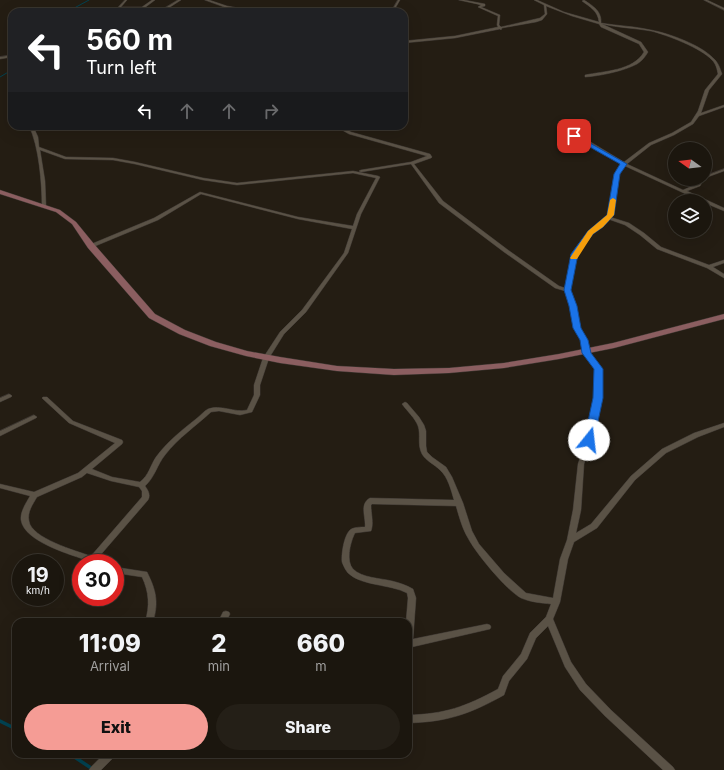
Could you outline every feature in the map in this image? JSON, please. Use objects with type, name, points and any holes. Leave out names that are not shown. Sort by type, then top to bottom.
[{"type":"main road","points":[[0,192],[58,211],[74,223],[91,246],[152,316],[174,329],[233,350],[266,358],[348,371],[442,372],[520,364],[587,353],[643,340],[724,316]]},
{"type":"street","points":[[119,8],[126,0]]},
{"type":"street","points":[[119,8],[143,8],[154,0]]},
{"type":"street","points":[[166,8],[180,0]]},
{"type":"street","points":[[206,0],[223,6],[236,8]]},
{"type":"street","points":[[460,0],[484,5],[479,7],[499,16],[498,24],[501,29]]},
{"type":"street","points":[[412,719],[434,719],[461,712],[481,704],[501,692],[506,679],[524,656],[534,636],[549,619],[556,602],[564,559],[571,540],[577,510],[581,464],[595,420],[598,398],[599,369],[587,353],[584,340],[577,328],[568,290],[575,254],[590,233],[610,215],[617,174],[624,164],[650,144],[666,138],[686,127],[697,115],[707,90],[720,74],[718,66],[712,58],[657,32],[600,23],[545,6],[535,0]]},
{"type":"street","points":[[705,0],[724,9]]},
{"type":"street","points":[[583,1],[598,13],[600,16],[600,23],[606,29],[640,44],[646,52],[641,61],[632,65],[586,76]]},
{"type":"street","points":[[408,42],[434,40],[501,29],[541,19],[546,14],[545,6]]},
{"type":"street","points":[[697,115],[724,106]]},
{"type":"street","points":[[33,130],[37,136],[44,182],[44,206]]},
{"type":"street","points":[[39,148],[65,158],[113,159],[135,162],[203,179],[237,184],[353,172],[412,163],[430,157],[422,152],[350,133],[344,130]]},
{"type":"street","points":[[566,132],[583,139],[624,164],[724,210]]},
{"type":"street","points":[[412,163],[442,202],[506,251],[557,286],[568,290]]},
{"type":"street","points":[[712,175],[724,170]]},
{"type":"street","points":[[141,485],[151,477],[159,458],[176,440],[209,411],[214,408],[239,413],[250,412],[257,395],[257,385],[266,358],[282,333],[304,311],[346,252],[359,214],[378,177],[353,172]]},
{"type":"street","points":[[684,191],[696,186]]},
{"type":"street","points":[[91,246],[156,219],[200,193],[298,218],[355,228]]},
{"type":"street","points":[[608,218],[627,224],[660,248],[673,255],[709,267],[724,276]]},
{"type":"street","points":[[709,267],[724,261]]},
{"type":"street","points":[[0,400],[9,396]]},
{"type":"street","points":[[0,486],[34,495],[64,483],[87,470],[120,442],[72,422],[45,398]]},
{"type":"street","points":[[405,404],[412,414],[420,421],[423,429],[424,451],[430,458],[443,466],[449,476],[469,533],[477,546],[515,589],[525,596],[556,602]]},
{"type":"street","points":[[0,434],[34,417]]},
{"type":"street","points":[[571,540],[594,526],[633,478],[664,451],[696,435],[724,425]]},
{"type":"street","points":[[87,470],[111,479],[141,485],[145,491],[146,498],[100,554]]},
{"type":"street","points":[[34,495],[28,507],[26,523],[29,528],[53,545],[76,554]]},
{"type":"street","points":[[410,618],[412,598],[410,591],[400,586],[362,578],[353,574],[349,568],[345,555],[350,536],[353,531],[368,529],[367,505],[370,501],[459,503]]},
{"type":"street","points":[[124,571],[144,574],[153,592],[154,603],[149,618]]},
{"type":"street","points":[[224,618],[226,614]]},
{"type":"street","points":[[549,619],[568,664],[583,687],[608,713],[670,770]]},
{"type":"street","points":[[412,643],[487,627]]},
{"type":"street","points":[[95,769],[107,758]]},
{"type":"waterway","points":[[74,8],[89,0]]},
{"type":"waterway","points":[[0,77],[8,72]]},
{"type":"waterway","points":[[0,721],[12,727]]},
{"type":"waterway","points":[[76,758],[94,770]]},
{"type":"slow traffic","points":[[574,258],[575,254],[590,233],[608,218],[613,200]]},
{"type":"route","points":[[574,136],[583,139],[624,164],[617,174],[610,215],[590,233],[575,254],[568,290],[577,328],[584,340],[587,353],[599,369],[598,398],[595,420],[589,440]]}]
